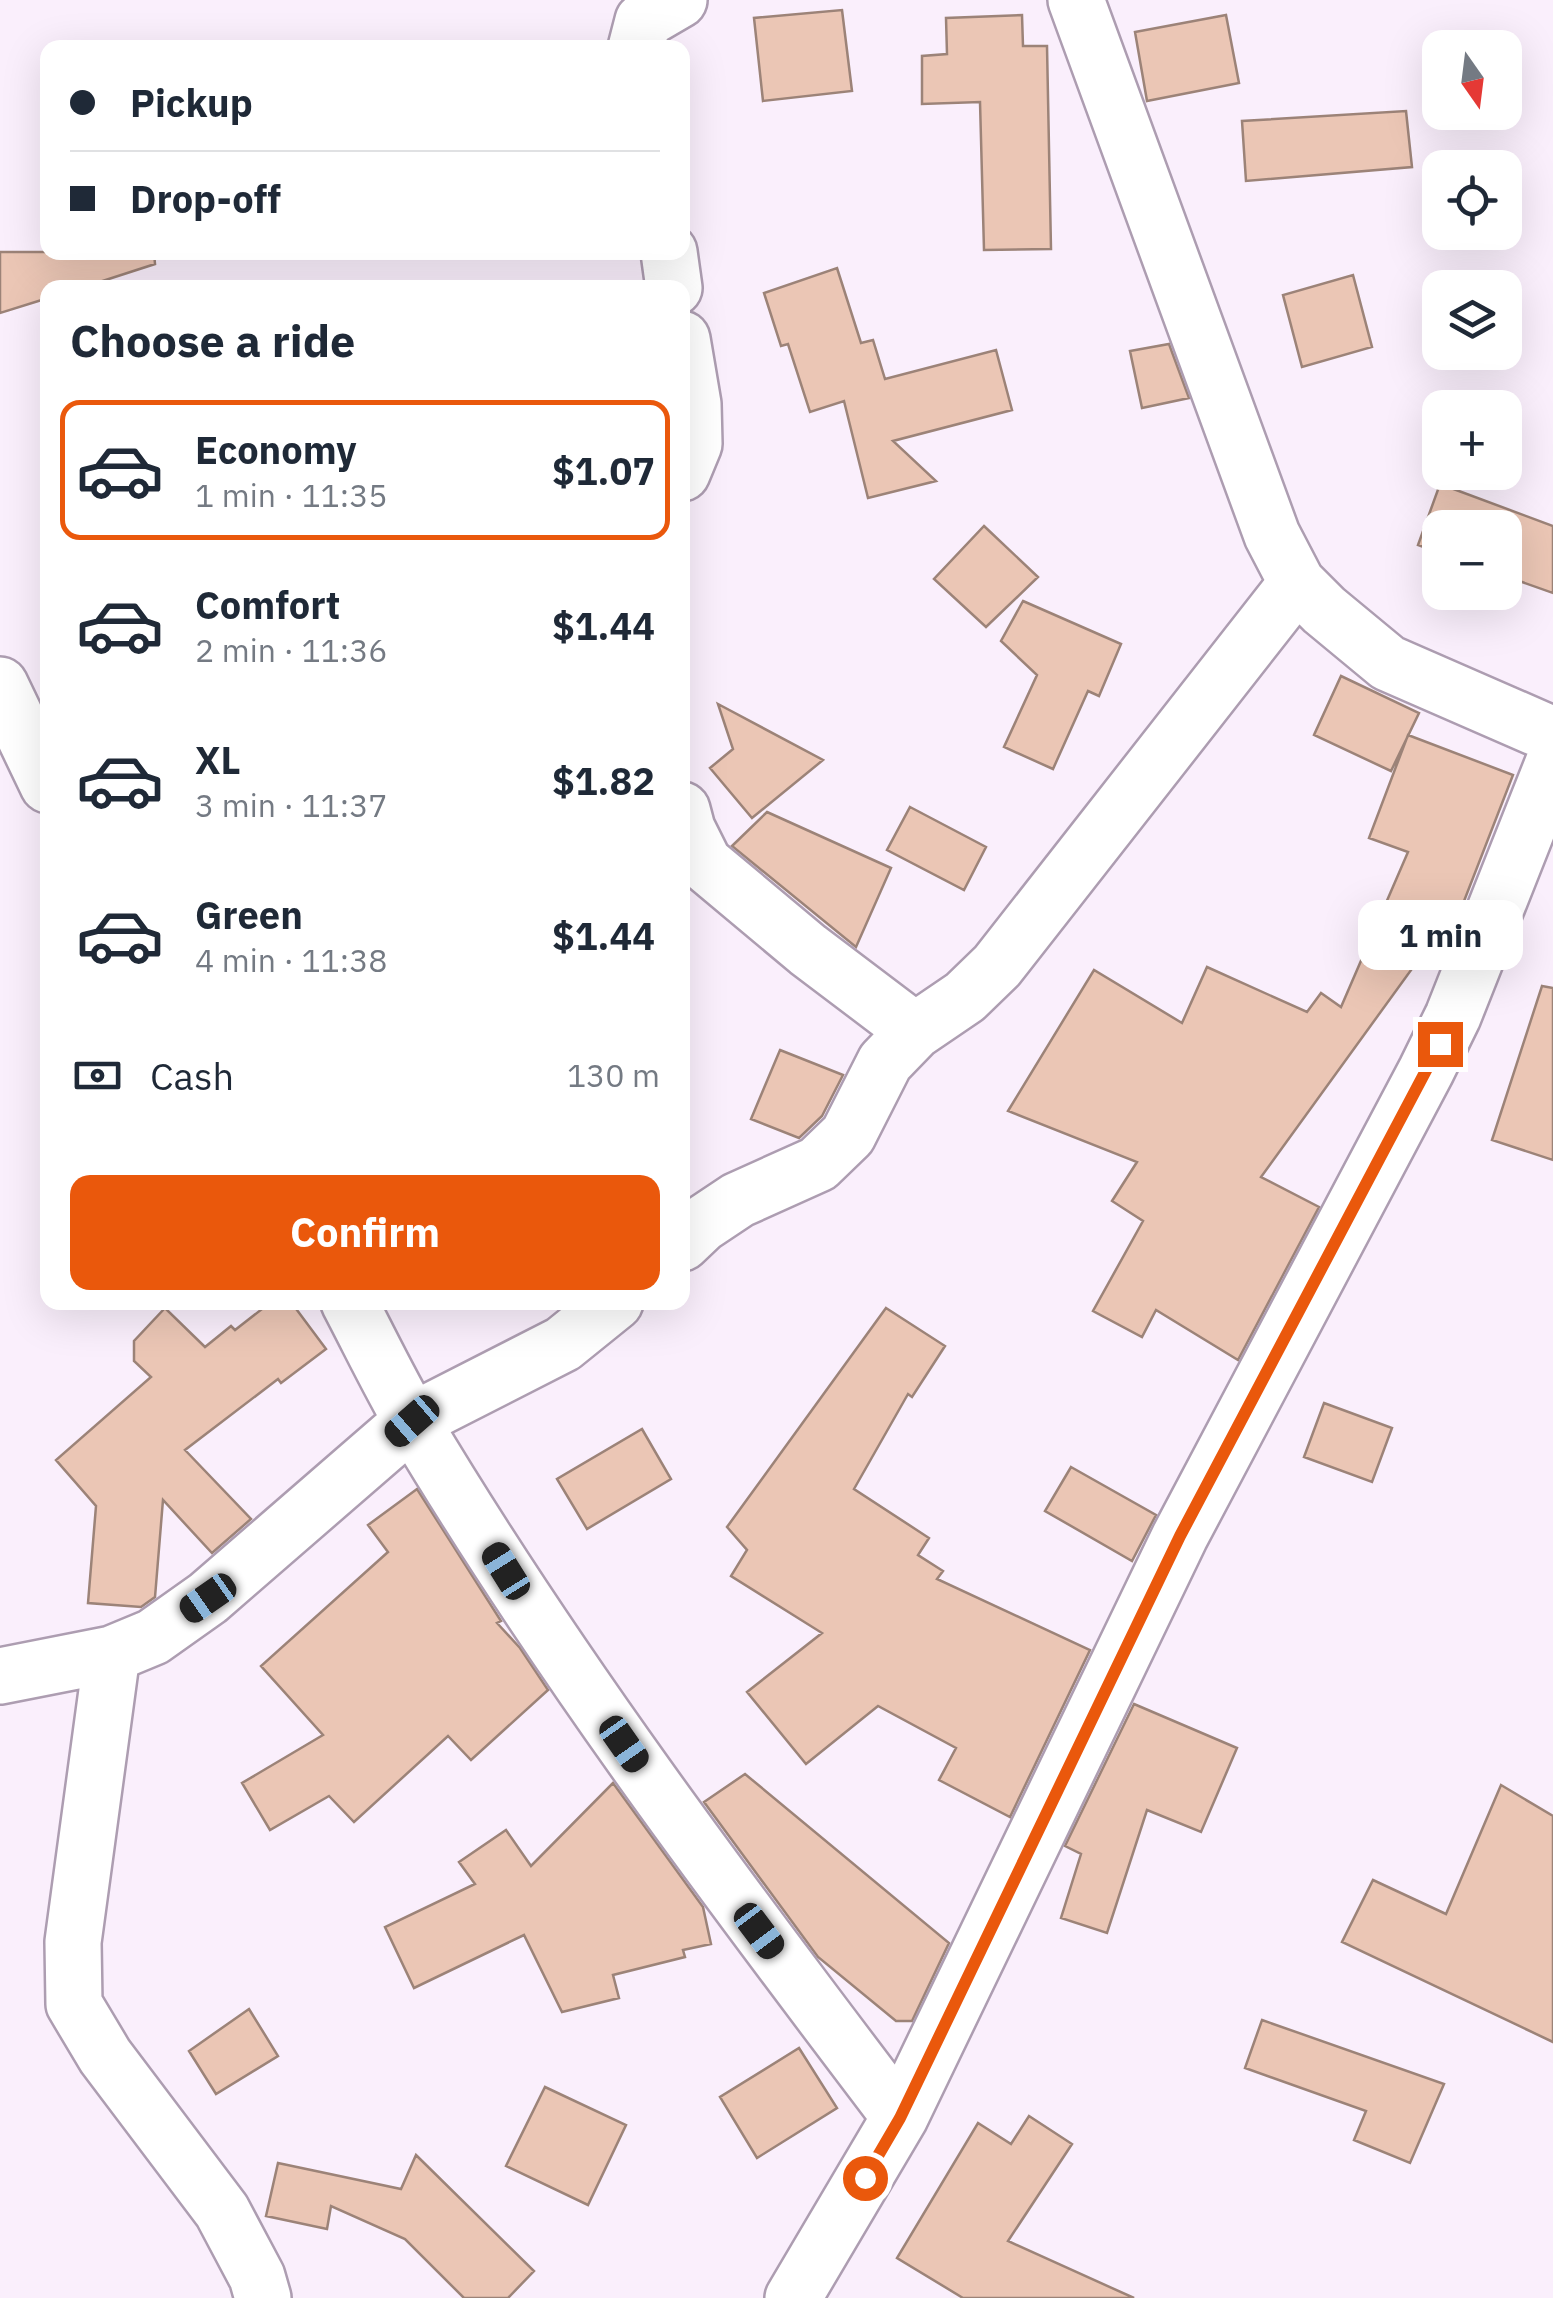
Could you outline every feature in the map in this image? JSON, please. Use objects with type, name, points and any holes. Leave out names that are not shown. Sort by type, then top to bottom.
[{"type":"street","points":[[638,40],[643,21],[679,0]]},
{"type":"street","points":[[1076,0],[1272,535],[1297,583],[1388,664],[1553,736]]},
{"type":"street","points":[[690,386],[694,444],[690,454]]},
{"type":"street","points":[[690,1235],[738,1200],[818,1164],[848,1135],[885,1062],[915,1031],[965,997],[997,966],[1297,583]]},
{"type":"street","points":[[0,685],[40,768]]},
{"type":"street","points":[[793,2298],[900,2118],[1180,1536],[1453,1016],[1553,764]]},
{"type":"street","points":[[690,836],[704,863],[808,950],[915,1031]]},
{"type":"street","points":[[353,1310],[412,1421],[544,1631],[712,1868],[900,2118]]},
{"type":"street","points":[[0,1676],[112,1654],[153,1637],[208,1598],[412,1421],[563,1344],[605,1310]]},
{"type":"street","points":[[112,1654],[73,1942],[74,2004],[105,2056],[222,2211],[257,2277],[263,2298]]},
{"type":"building","points":[[842,10],[852,91],[763,101],[754,18]]},
{"type":"building","points":[[1022,15],[1023,46],[1047,46],[1051,249],[984,250],[980,102],[922,104],[922,56],[947,54],[946,18]]},
{"type":"building","points":[[1226,15],[1239,83],[1147,101],[1135,32]]},
{"type":"building","points":[[1406,111],[1412,167],[1246,181],[1242,121]]},
{"type":"building","points":[[0,252],[40,252],[40,260],[155,260],[155,264],[106,280],[40,280],[40,300],[0,313]]},
{"type":"building","points":[[837,268],[861,343],[873,340],[885,379],[996,350],[1012,410],[893,441],[936,481],[868,498],[844,401],[810,412],[788,344],[781,346],[764,293]]},
{"type":"building","points":[[1353,275],[1372,347],[1302,367],[1283,295]]},
{"type":"building","points":[[1169,344],[1189,398],[1142,408],[1130,351]]},
{"type":"building","points":[[1438,490],[1456,490],[1510,510],[1431,510]]},
{"type":"building","points":[[1522,514],[1553,526],[1553,593],[1522,582]]},
{"type":"building","points":[[984,526],[1038,577],[986,627],[934,579]]},
{"type":"building","points":[[1023,601],[1121,644],[1099,696],[1088,691],[1053,769],[1004,747],[1037,675],[1001,641]]},
{"type":"building","points":[[1341,676],[1419,713],[1391,771],[1314,735]]},
{"type":"building","points":[[718,704],[823,760],[752,818],[710,768],[733,749]]},
{"type":"building","points":[[1408,735],[1513,775],[1438,968],[1419,959],[1261,1177],[1319,1207],[1238,1360],[1156,1310],[1142,1337],[1093,1311],[1143,1221],[1112,1201],[1137,1162],[1008,1111],[1094,970],[1182,1023],[1207,967],[1307,1012],[1321,993],[1341,1007],[1408,852],[1369,838]]},
{"type":"building","points":[[910,807],[986,847],[964,890],[887,850]]},
{"type":"building","points":[[767,812],[891,868],[856,947],[732,846]]},
{"type":"building","points":[[1542,986],[1553,988],[1553,1160],[1492,1140]]},
{"type":"building","points":[[780,1050],[843,1075],[822,1116],[799,1138],[751,1119]]},
{"type":"building","points":[[886,1308],[945,1346],[912,1397],[908,1394],[854,1489],[929,1538],[918,1555],[943,1571],[937,1579],[1090,1650],[1010,1817],[939,1780],[956,1748],[878,1706],[806,1764],[747,1692],[822,1633],[731,1576],[747,1550],[727,1527]]},
{"type":"building","points":[[163,1310],[205,1347],[231,1326],[235,1330],[261,1310],[297,1310],[326,1349],[281,1383],[278,1379],[185,1450],[251,1519],[212,1553],[163,1500],[155,1597],[141,1607],[88,1603],[96,1506],[56,1460],[151,1377],[134,1361],[134,1341]]},
{"type":"building","points":[[1324,1403],[1392,1428],[1372,1482],[1304,1457]]},
{"type":"building","points":[[642,1429],[671,1479],[587,1529],[557,1479]]},
{"type":"building","points":[[1071,1467],[1156,1515],[1132,1561],[1045,1511]]},
{"type":"building","points":[[417,1489],[501,1621],[497,1623],[520,1648],[548,1690],[471,1760],[448,1736],[354,1822],[329,1796],[270,1830],[242,1783],[323,1735],[261,1666],[388,1552],[368,1525]]},
{"type":"building","points":[[1134,1704],[1237,1748],[1201,1832],[1147,1810],[1107,1933],[1061,1918],[1081,1854],[1065,1846]]},
{"type":"building","points":[[745,1774],[949,1943],[912,2021],[896,2021],[818,1957],[704,1802]]},
{"type":"building","points":[[613,1783],[703,1907],[711,1944],[683,1950],[685,1957],[613,1975],[619,1998],[562,2012],[524,1935],[414,1988],[385,1927],[475,1884],[459,1862],[506,1830],[531,1866]]},
{"type":"building","points":[[1501,1785],[1553,1816],[1553,2042],[1342,1942],[1373,1880],[1446,1914]]},
{"type":"building","points":[[249,2009],[278,2056],[216,2094],[189,2051]]},
{"type":"building","points":[[1262,2020],[1444,2084],[1410,2163],[1354,2140],[1366,2111],[1245,2068]]},
{"type":"building","points":[[799,2048],[837,2108],[757,2158],[720,2097]]},
{"type":"building","points":[[545,2087],[626,2125],[588,2205],[506,2166]]},
{"type":"building","points":[[1029,2116],[1072,2144],[1008,2241],[1134,2298],[963,2298],[897,2258],[978,2123],[1011,2144]]},
{"type":"building","points":[[416,2155],[534,2271],[508,2298],[464,2298],[405,2239],[331,2206],[327,2229],[266,2216],[278,2163],[401,2189]]},
{"type":"route","points":[[865,2178],[900,2118],[1180,1536],[1440,1044]]}]
